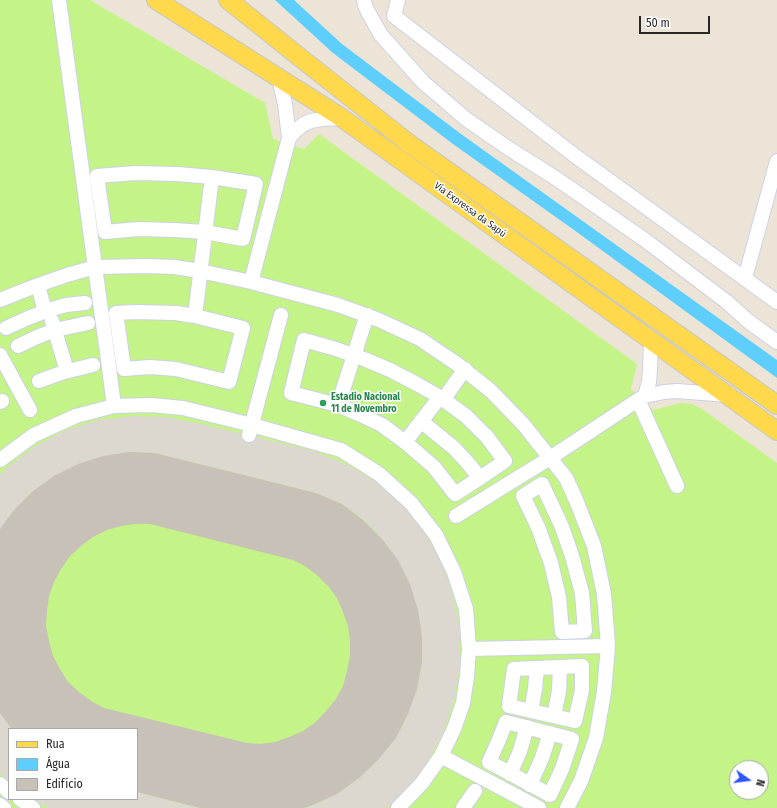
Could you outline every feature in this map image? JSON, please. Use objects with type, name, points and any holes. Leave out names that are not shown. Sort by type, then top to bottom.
[{"type":"main road","name":"Via Expressa da Sapú","points":[[156,0],[342,118],[777,431]]},
{"type":"main road","name":"Via Expressa da Sapú","points":[[228,0],[412,145],[777,405]]},
{"type":"street","points":[[59,0],[114,406]]},
{"type":"street","points":[[398,0],[394,16],[574,155],[777,302]]},
{"type":"street","points":[[363,2],[381,35],[423,82],[466,119],[557,179],[645,240],[777,342]]},
{"type":"street","points":[[251,282],[289,138],[286,104],[279,78]]},
{"type":"street","points":[[289,138],[304,124],[311,121],[342,118]]},
{"type":"street","points":[[745,278],[777,161]]},
{"type":"street","points":[[136,173],[177,174],[212,177],[256,184],[243,239],[206,232],[174,230],[105,232],[97,176],[136,173]]},
{"type":"street","points":[[195,316],[212,177]]},
{"type":"street","points":[[0,300],[67,275],[95,268],[148,266],[174,267],[200,271],[251,282],[338,305],[380,320],[420,339],[457,364],[492,391],[523,424],[566,478],[594,546],[603,589],[608,646],[604,692],[596,738],[582,776],[567,808]]},
{"type":"street","points":[[38,285],[55,330],[67,371]]},
{"type":"street","points":[[6,328],[47,311],[66,305],[85,303]]},
{"type":"street","points":[[155,312],[195,316],[243,328],[229,382],[176,369],[124,369],[116,313],[155,312]]},
{"type":"street","points":[[250,430],[281,315]]},
{"type":"street","points":[[338,405],[367,315]]},
{"type":"street","points":[[18,346],[55,330],[88,323]]},
{"type":"street","points":[[304,340],[354,356],[390,370],[442,399],[466,416],[487,437],[506,461],[455,494],[434,468],[405,442],[375,422],[361,414],[338,405],[291,393],[304,340]]},
{"type":"street","points":[[651,340],[650,376],[642,398],[677,486]]},
{"type":"street","points":[[0,356],[30,410]]},
{"type":"street","points":[[39,381],[67,371],[93,365]]},
{"type":"street","points":[[405,442],[421,421],[442,399],[464,370]]},
{"type":"street","points":[[456,516],[550,458],[642,398],[664,392],[677,391],[728,395]]},
{"type":"street","points":[[0,460],[34,436],[76,416],[114,406],[152,404],[183,408],[250,430],[341,450],[379,474],[411,503],[436,535],[454,572],[466,609],[469,649],[467,676],[462,703],[454,729],[441,756],[422,783],[398,808]]},
{"type":"street","points":[[421,421],[454,448],[480,478]]},
{"type":"street","points":[[542,484],[562,527],[582,593],[585,631],[562,632],[559,597],[551,563],[538,527],[523,496],[542,484]]},
{"type":"street","points":[[562,527],[584,520]]},
{"type":"street","points":[[582,593],[603,589]]},
{"type":"street","points":[[469,649],[608,646]]},
{"type":"street","points":[[582,666],[582,690],[575,721],[509,706],[514,669],[560,667],[582,666]]},
{"type":"street","points":[[554,716],[559,691],[560,667]]},
{"type":"street","points":[[531,711],[537,668]]},
{"type":"street","points":[[582,690],[604,692]]},
{"type":"street","points":[[506,722],[550,733],[572,739],[562,769],[550,795],[489,762],[506,722]]},
{"type":"street","points":[[510,774],[520,751],[527,727]]},
{"type":"street","points":[[530,785],[542,758],[550,733]]},
{"type":"street","points":[[441,756],[539,808]]},
{"type":"street","points":[[562,769],[582,776]]},
{"type":"street","points":[[0,784],[8,791]]},
{"type":"street","points":[[463,808],[475,791]]},
{"type":"street","points":[[21,800],[33,808]]},
{"type":"street","points":[[0,805],[4,808]]},
{"type":"green space","name":"Estadio Nacional 11 de Novembro","points":[[0,0],[90,0],[265,103],[273,139],[304,149],[319,134],[637,364],[631,389],[653,410],[681,403],[692,404],[702,409],[777,463],[777,808],[0,808]]},
{"type":"shaded area","points":[[133,416],[168,417],[202,424],[313,451],[346,464],[376,482],[402,505],[424,532],[442,563],[453,596],[460,630],[460,665],[454,700],[443,733],[426,764],[405,792],[387,808],[304,808],[337,794],[359,778],[378,760],[396,738],[408,714],[417,689],[422,662],[398,560],[382,539],[364,520],[342,504],[316,493],[155,453],[129,452],[33,491],[14,510],[0,529],[0,474],[10,465],[37,445],[66,430],[98,420]]},
{"type":"shaded area","points":[[0,713],[11,728],[8,728],[8,780],[0,773]]},
{"type":"shaded area","points":[[138,792],[200,808],[49,808],[35,800],[138,800]]},
{"type":"water","points":[[275,0],[294,0],[342,44],[461,134],[777,360],[777,378],[453,144],[333,53]]},
{"type":"building","points":[[129,452],[155,453],[316,493],[342,504],[363,520],[382,539],[398,560],[410,584],[418,610],[422,636],[422,662],[417,689],[408,714],[396,738],[378,760],[359,778],[337,794],[304,808],[200,808],[138,792],[138,728],[11,728],[0,713],[0,529],[14,510],[33,491],[54,476],[78,464],[103,456]],"holes":[[[150,524],[293,560],[305,566],[317,575],[337,598],[348,626],[350,656],[343,686],[336,699],[316,722],[303,731],[289,737],[275,742],[260,744],[247,743],[104,708],[91,701],[68,682],[53,656],[46,626],[49,596],[54,582],[70,556],[93,537],[107,530],[121,526]]]},
{"type":"place","name":"Estadio Nacional 11 de Novembro","points":[[323,403]]}]
